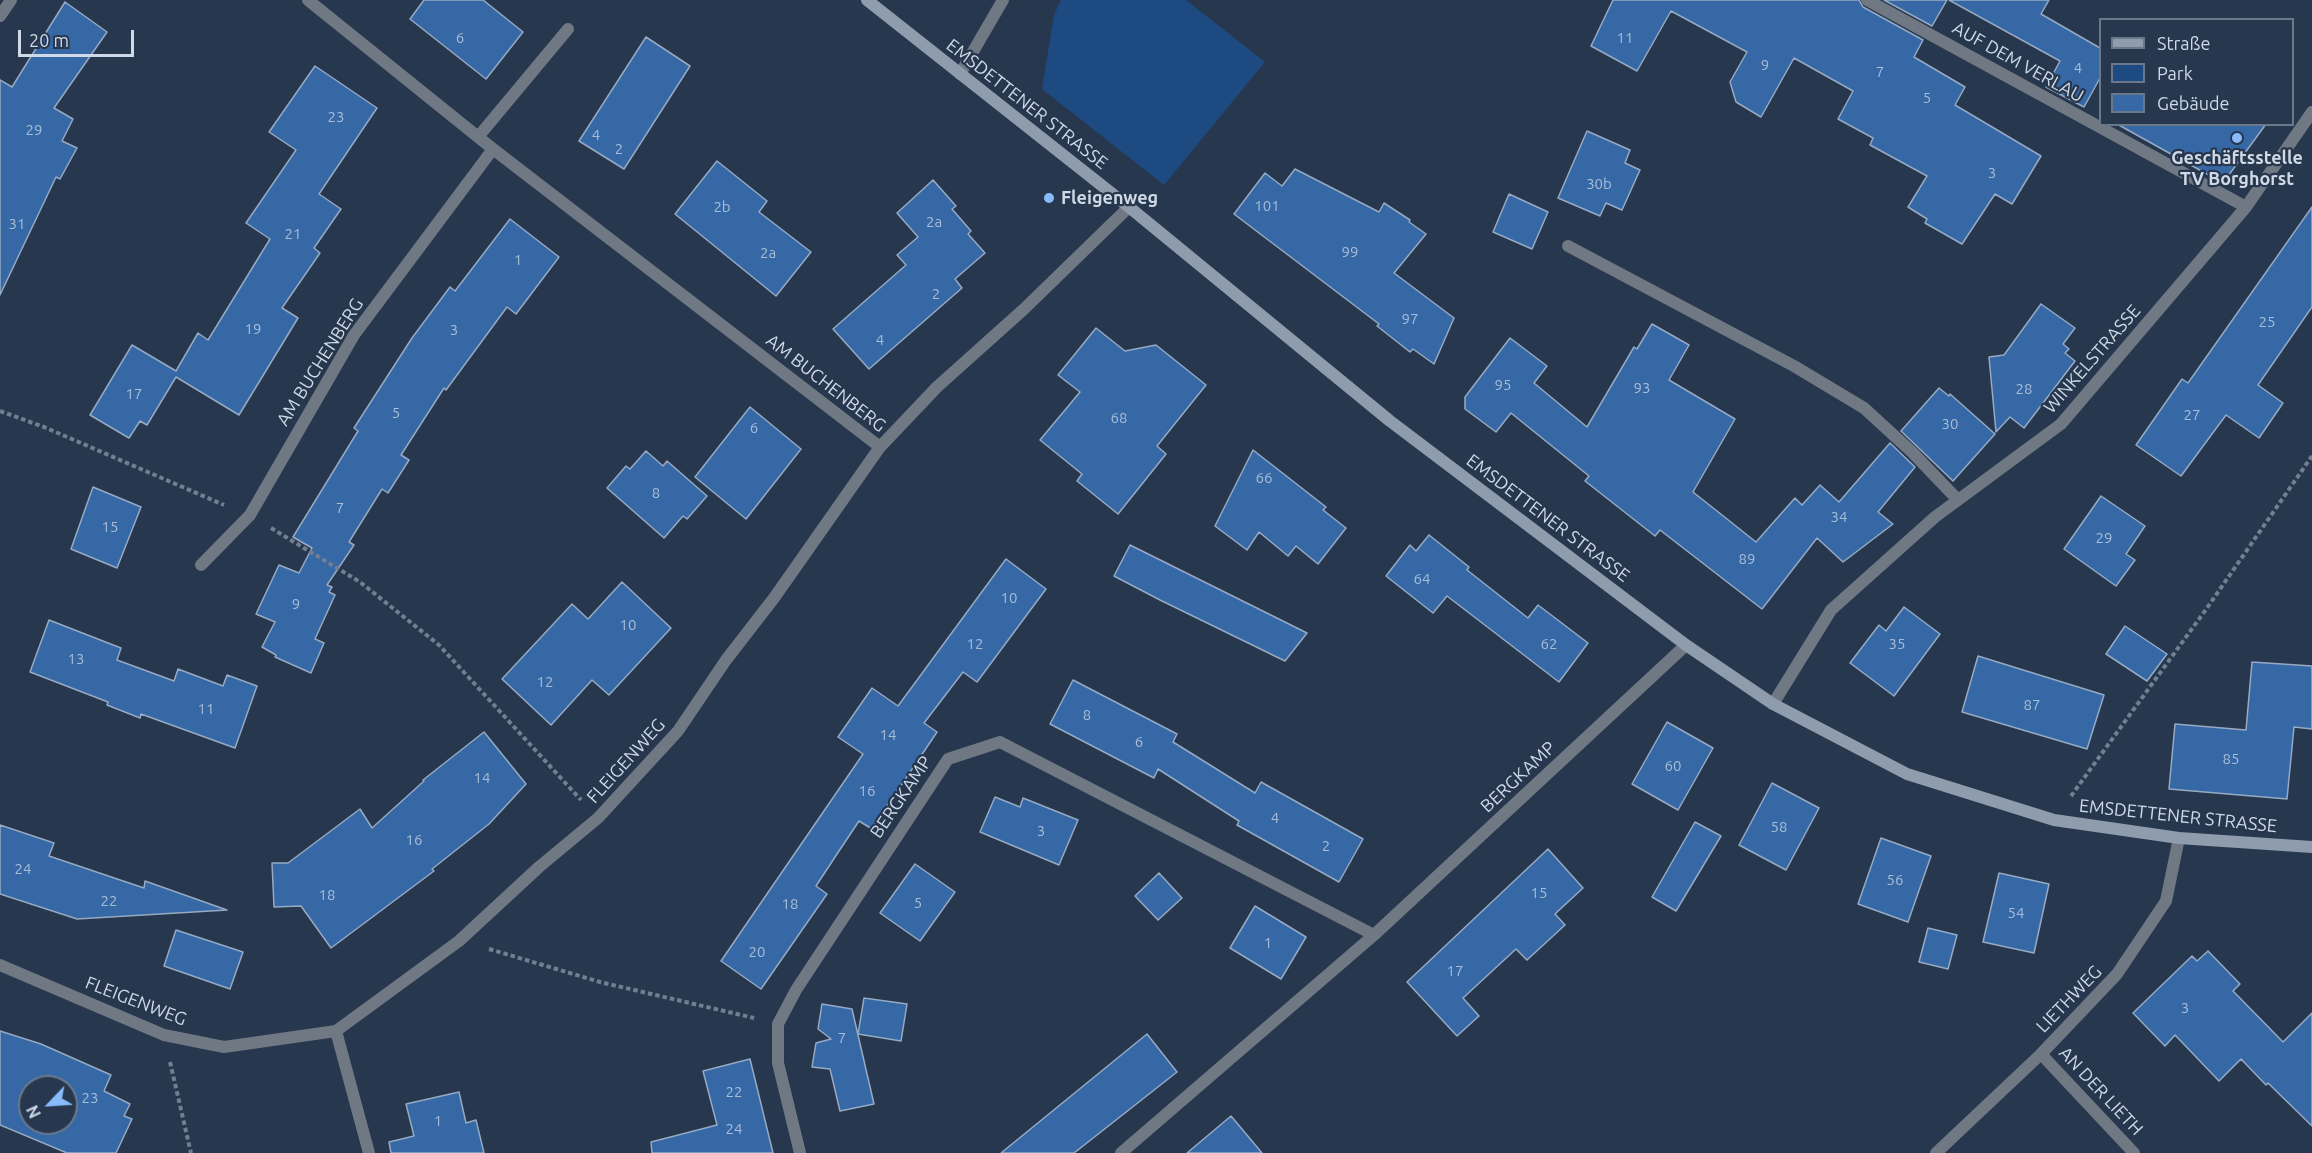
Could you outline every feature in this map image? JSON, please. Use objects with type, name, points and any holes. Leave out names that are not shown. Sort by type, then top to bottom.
[{"type":"main road","name":"EMSDETTENER STRASSE","points":[[867,0],[1129,207],[1390,421],[1686,645],[1773,704],[1907,774],[2054,820],[2179,838],[2312,847]]},
{"type":"street","points":[[0,16],[11,0]]},
{"type":"street","name":"AM BUCHENBERG","points":[[308,0],[493,149],[880,447]]},
{"type":"street","points":[[960,74],[1003,0]]},
{"type":"street","name":"AUF DEM VERLAU","points":[[1867,0],[2246,207]]},
{"type":"street","points":[[478,137],[568,29]]},
{"type":"street","name":"WINKELSTRASSE","points":[[1773,704],[1831,610],[1935,517],[2061,424],[2246,207],[2312,112]]},
{"type":"street","name":"AM BUCHENBERG","points":[[201,565],[250,515],[354,335],[493,149]]},
{"type":"street","name":"FLEIGENWEG","points":[[0,965],[164,1035],[224,1047],[336,1031],[459,941],[538,867],[598,818],[678,731],[726,660],[774,598],[880,447],[937,387],[1024,309],[1129,207]]},
{"type":"street","points":[[1568,246],[1794,366],[1864,408],[1912,452],[1958,500]]},
{"type":"street","name":"BERGKAMP","points":[[1121,1153],[1374,935],[1686,645]]},
{"type":"street","name":"BERGKAMP","points":[[800,1153],[778,1063],[778,1024],[796,990],[948,759],[1000,742],[1374,935]]},
{"type":"street","name":"LIETHWEG","points":[[1936,1153],[2041,1054],[2117,974],[2166,901],[2179,838]]},
{"type":"street","points":[[336,1031],[369,1153]]},
{"type":"street","name":"AN DER LIETH","points":[[2041,1054],[2134,1153]]},
{"type":"path","points":[[0,411],[44,427],[183,489],[250,515],[360,582],[439,645],[598,818]]},
{"type":"path","points":[[2054,820],[2207,608],[2312,456]]},
{"type":"path","points":[[459,941],[600,982],[778,1024]]},
{"type":"path","points":[[164,1035],[191,1153]]},
{"type":"green space","points":[[1061,0],[1186,0],[1265,62],[1164,185],[1042,89],[1054,15]]},
{"type":"building","points":[[424,0],[483,0],[523,32],[486,79],[410,19]]},
{"type":"building","points":[[1613,0],[1859,0],[1863,7],[1923,40],[1914,57],[1965,87],[1955,105],[2041,156],[2012,204],[1995,194],[1962,244],[1925,223],[1927,219],[1908,207],[1927,176],[1870,145],[1873,138],[1838,119],[1853,91],[1794,58],[1761,117],[1736,102],[1730,82],[1747,52],[1671,11],[1637,71],[1591,46]]},
{"type":"building","points":[[1884,0],[1947,0],[1932,26]]},
{"type":"building","points":[[1949,0],[2049,0],[2041,14],[2099,47],[2099,80],[2084,107],[2046,87],[2060,61]]},
{"type":"building","points":[[65,2],[107,32],[54,108],[73,119],[62,141],[77,148],[60,179],[56,177],[0,295],[0,80],[12,87]]},
{"type":"building","points":[[646,37],[690,66],[624,169],[579,141]]},
{"type":"building","points":[[315,66],[377,108],[319,194],[341,209],[314,248],[320,253],[282,308],[298,318],[239,415],[176,377],[147,425],[140,421],[129,438],[90,415],[132,345],[176,371],[198,333],[208,340],[270,239],[246,223],[296,150],[269,132]]},
{"type":"building","points":[[2121,126],[2265,126],[2223,183]]},
{"type":"building","points":[[1587,131],[1630,150],[1625,163],[1640,170],[1622,210],[1606,203],[1600,216],[1558,198]]},
{"type":"building","points":[[717,161],[767,201],[759,212],[811,252],[776,296],[675,214]]},
{"type":"building","points":[[1295,169],[1379,212],[1384,203],[1426,234],[1394,273],[1454,318],[1434,364],[1413,349],[1410,352],[1377,326],[1379,324],[1234,214],[1265,173],[1282,186]]},
{"type":"building","points":[[933,180],[956,206],[952,209],[971,231],[968,234],[985,253],[955,279],[962,288],[869,369],[833,329],[906,265],[897,255],[918,237],[897,213]]},
{"type":"building","points":[[1509,194],[1548,212],[1532,249],[1493,232]]},
{"type":"building","points":[[2312,207],[2312,307],[2258,385],[2283,403],[2259,438],[2226,415],[2181,476],[2136,445],[2182,379],[2188,383]]},
{"type":"building","points":[[510,219],[559,257],[516,314],[507,307],[446,390],[444,388],[401,455],[409,460],[388,493],[382,489],[349,542],[354,545],[327,585],[332,587],[329,592],[335,595],[315,639],[324,643],[311,673],[275,657],[276,655],[262,647],[275,622],[256,614],[279,565],[299,573],[312,548],[293,537],[358,431],[354,428],[412,338],[450,287],[455,291]]},
{"type":"building","points":[[2041,304],[2075,328],[2063,344],[2069,349],[2065,353],[2075,361],[2024,428],[2010,417],[1996,432],[1989,357],[2004,355]]},
{"type":"building","points":[[1652,324],[1689,345],[1669,380],[1735,419],[1693,492],[1756,542],[1795,498],[1802,505],[1820,485],[1839,502],[1890,443],[1915,467],[1878,512],[1893,524],[1843,562],[1817,538],[1762,609],[1660,530],[1655,536],[1585,481],[1589,476],[1511,413],[1496,432],[1465,409],[1465,397],[1510,338],[1547,366],[1534,383],[1587,427],[1634,347],[1637,349]]},
{"type":"building","points":[[1096,328],[1125,351],[1156,345],[1206,385],[1157,446],[1166,454],[1118,514],[1077,481],[1082,474],[1040,440],[1080,392],[1058,375]]},
{"type":"building","points":[[1939,388],[1949,396],[1950,394],[1995,434],[1953,481],[1901,431]]},
{"type":"building","points":[[750,407],[801,449],[746,519],[695,477]]},
{"type":"building","points":[[1253,450],[1326,507],[1323,510],[1346,528],[1318,564],[1296,546],[1288,556],[1259,532],[1247,550],[1215,526]]},
{"type":"building","points":[[646,451],[663,466],[667,461],[707,496],[687,519],[683,516],[664,538],[607,488],[626,466],[630,469]]},
{"type":"building","points":[[93,487],[141,507],[117,568],[71,549]]},
{"type":"building","points":[[2101,496],[2145,526],[2126,554],[2135,560],[2116,586],[2064,549]]},
{"type":"building","points":[[1429,535],[1469,567],[1467,570],[1528,618],[1538,605],[1588,643],[1559,682],[1447,596],[1433,613],[1386,576],[1410,545],[1416,551]]},
{"type":"building","points":[[1130,545],[1307,633],[1285,661],[1160,600],[1114,576]]},
{"type":"building","points":[[1006,559],[1046,589],[977,682],[963,672],[924,723],[937,732],[872,829],[859,821],[816,886],[827,894],[761,989],[721,961],[863,754],[838,737],[872,688],[898,706]]},
{"type":"building","points":[[622,582],[671,628],[609,695],[592,680],[551,725],[502,679],[572,604],[588,619]]},
{"type":"building","points":[[1904,607],[1940,634],[1894,696],[1850,663],[1879,625],[1886,631]]},
{"type":"building","points":[[49,620],[121,648],[117,660],[174,681],[178,669],[223,686],[227,675],[257,686],[235,748],[141,714],[140,718],[107,705],[108,702],[30,672]]},
{"type":"building","points":[[2125,626],[2167,654],[2147,681],[2106,654]]},
{"type":"building","points":[[1978,656],[2104,695],[2087,749],[1962,712]]},
{"type":"building","points":[[2252,662],[2312,666],[2312,729],[2294,727],[2287,799],[2169,789],[2175,724],[2246,730]]},
{"type":"building","points":[[1073,680],[1177,734],[1173,742],[1255,793],[1261,782],[1363,839],[1339,882],[1237,825],[1239,821],[1158,769],[1154,778],[1050,724]]},
{"type":"building","points":[[1667,722],[1713,748],[1678,810],[1632,784]]},
{"type":"building","points":[[484,732],[526,784],[489,824],[432,869],[434,871],[331,948],[301,906],[274,907],[272,863],[288,863],[360,809],[372,828],[423,780]]},
{"type":"building","points":[[1772,783],[1819,808],[1786,870],[1739,845]]},
{"type":"building","points":[[995,797],[1020,807],[1023,798],[1078,820],[1059,865],[980,832]]},
{"type":"building","points":[[1695,822],[1721,836],[1676,911],[1652,897]]},
{"type":"building","points":[[0,825],[54,843],[49,856],[144,888],[145,881],[227,910],[77,919],[0,894]]},
{"type":"building","points":[[1881,838],[1931,856],[1908,922],[1858,904]]},
{"type":"building","points":[[1548,849],[1583,888],[1555,914],[1565,925],[1527,960],[1516,949],[1463,998],[1479,1016],[1457,1036],[1407,982]]},
{"type":"building","points":[[915,864],[955,892],[920,941],[880,913]]},
{"type":"building","points":[[1159,873],[1182,898],[1158,920],[1135,896]]},
{"type":"building","points":[[1999,873],[2049,884],[2034,953],[1983,942]]},
{"type":"building","points":[[1255,906],[1306,937],[1281,979],[1230,948]]},
{"type":"building","points":[[1928,928],[1957,935],[1948,969],[1919,962]]},
{"type":"building","points":[[176,930],[243,952],[230,989],[164,966]]},
{"type":"building","points":[[2208,951],[2240,984],[2233,991],[2283,1042],[2312,1013],[2312,1126],[2241,1059],[2219,1081],[2175,1035],[2165,1046],[2133,1013],[2192,956],[2197,961]]},
{"type":"building","points":[[864,998],[907,1004],[901,1041],[858,1034]]},
{"type":"building","points":[[822,1004],[852,1009],[874,1104],[840,1111],[830,1069],[812,1067],[816,1043],[831,1039],[818,1029]]},
{"type":"building","points":[[0,1031],[41,1044],[111,1075],[104,1091],[130,1104],[124,1116],[132,1119],[116,1153],[67,1153],[24,1135],[78,1135],[78,1075],[18,1075],[18,1133],[0,1125]]},
{"type":"building","points":[[1147,1034],[1177,1072],[1074,1153],[1001,1153]]},
{"type":"building","points":[[750,1059],[773,1153],[652,1153],[651,1142],[717,1125],[703,1071]]},
{"type":"building","points":[[459,1092],[466,1123],[476,1120],[484,1153],[391,1153],[389,1142],[414,1136],[406,1104]]},
{"type":"building","points":[[1231,1116],[1262,1153],[1187,1153]]},
{"type":"place","name":"Geschäftsstelle TV Borghorst","points":[[2237,138]]},
{"type":"place","name":"Fleigenweg","points":[[1049,198]]}]
